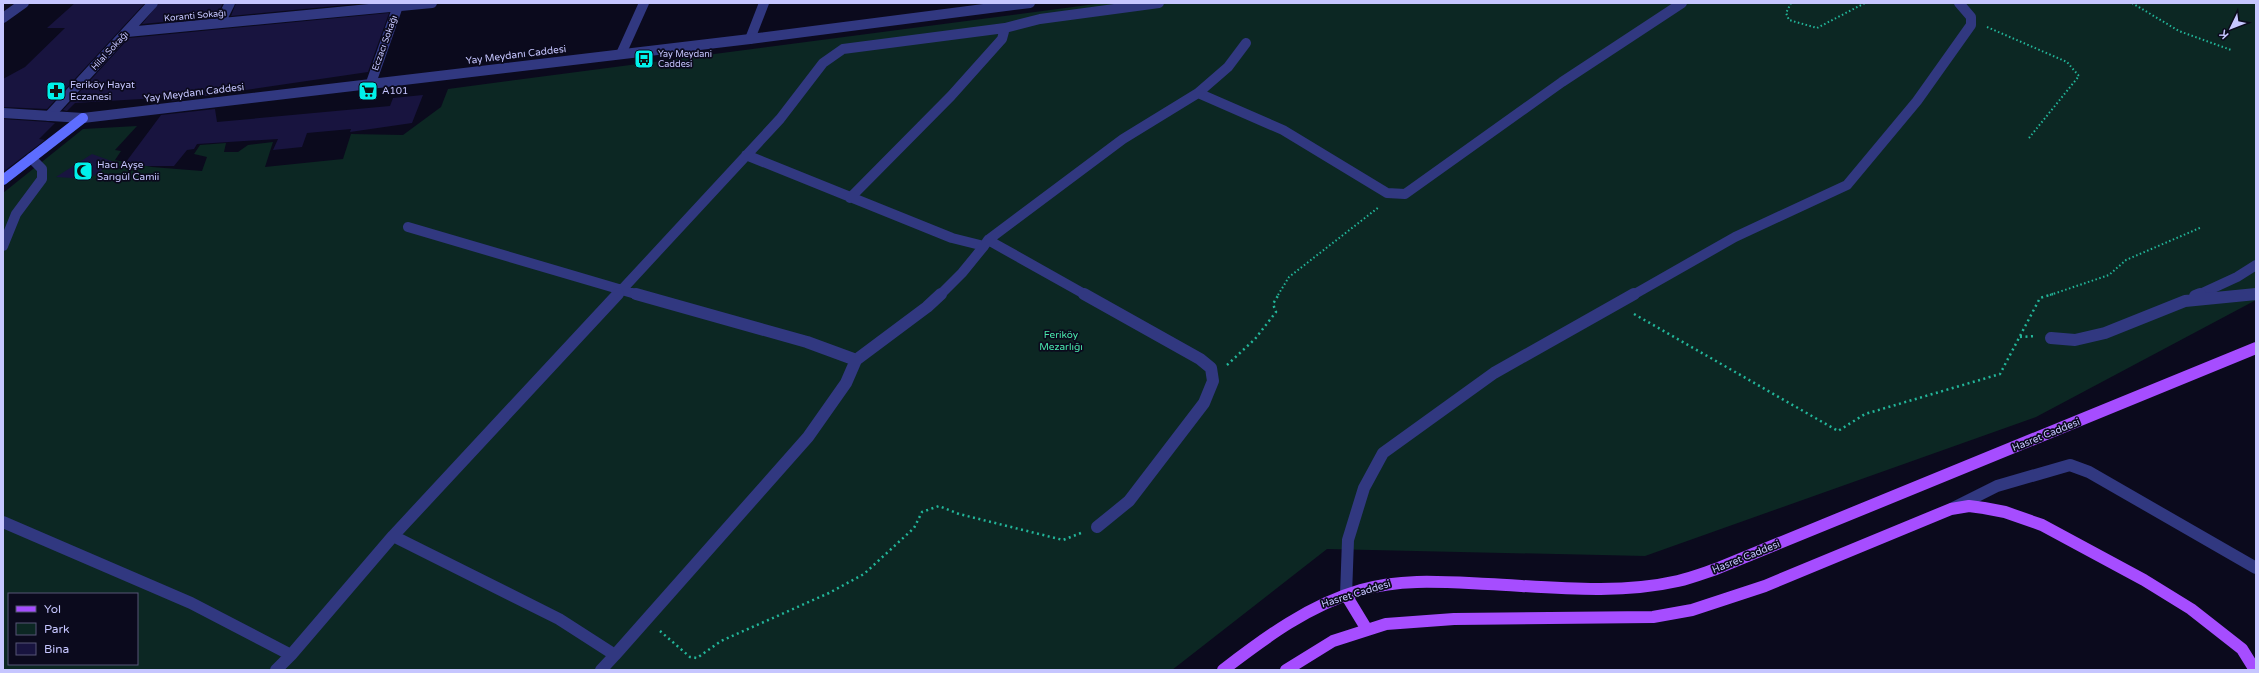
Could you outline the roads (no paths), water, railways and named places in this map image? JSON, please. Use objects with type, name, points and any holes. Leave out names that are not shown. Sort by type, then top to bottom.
[{"type":"main road","points":[[3,180],[82,118]]},
{"type":"main road","name":"Hasret Caddesi","points":[[1224,670],[1288,621],[1313,607],[1346,595],[1392,582],[1418,581],[1581,588],[1631,586],[1678,581],[1716,569],[2150,393],[2256,348]]},
{"type":"main road","points":[[1286,670],[1333,641],[1366,628],[1408,621],[1653,617],[1692,610],[1765,586],[1950,509],[1969,506],[2005,512],[2042,525],[2144,580],[2191,609],[2242,650],[2255,670]]},
{"type":"main road","points":[[1346,595],[1366,628]]},
{"type":"street","points":[[3,18],[24,3]]},
{"type":"street","name":"Hilal Sokağı","points":[[50,116],[153,3]]},
{"type":"street","points":[[220,24],[230,3]]},
{"type":"street","name":"Koranti Sokağı","points":[[127,32],[220,24],[398,5],[432,3]]},
{"type":"street","points":[[621,54],[644,3]]},
{"type":"street","points":[[750,39],[764,3]]},
{"type":"street","name":"Yay Meydanı Caddesi","points":[[3,113],[82,118],[750,39],[1030,3]]},
{"type":"street","points":[[276,670],[291,655],[393,536],[780,119],[823,63],[843,49],[1004,28],[1040,19],[1159,3]]},
{"type":"street","points":[[1198,93],[1245,112],[1283,130],[1327,155],[1387,193],[1405,194],[1562,82],[1682,3]]},
{"type":"street","points":[[1346,595],[1348,540],[1364,488],[1382,453],[1494,373],[1735,237],[1847,185],[1917,101],[1971,25],[1971,17],[1959,3]]},
{"type":"street","name":"Eczacı Sokağı","points":[[370,83],[398,5]]},
{"type":"street","points":[[850,198],[956,90],[1002,39],[1004,28]]},
{"type":"street","points":[[601,670],[647,621],[808,436],[846,383],[856,360],[886,336],[928,307],[962,273],[986,243],[1123,139],[1198,93],[1228,67],[1246,43]]},
{"type":"street","points":[[746,155],[952,238],[986,243],[1200,359],[1211,368],[1213,381],[1204,403],[1129,502],[1097,526]]},
{"type":"street","points":[[3,246],[16,214],[42,179],[42,169],[31,158]]},
{"type":"street","points":[[408,228],[807,342],[856,360]]},
{"type":"street","points":[[2051,338],[2075,340],[2105,333],[2237,277],[2256,266]]},
{"type":"street","points":[[2185,300],[2256,294]]},
{"type":"street","points":[[1950,509],[1997,486],[2070,465],[2089,472],[2256,568]]},
{"type":"street","points":[[3,522],[191,603],[291,655]]},
{"type":"street","points":[[393,536],[559,619],[615,655]]},
{"type":"place","name":"Yay Meydani Caddesi","points":[[644,59]]},
{"type":"place","name":"Feriköy Hayat Eczanesi","points":[[56,91]]},
{"type":"place","name":"A101","points":[[368,91]]},
{"type":"place","name":"Hacı Ayşe Sarıgül Camii","points":[[83,171]]},
{"type":"park label","name":"Feriköy Mezarlığı","points":[[1061,340]]}]
